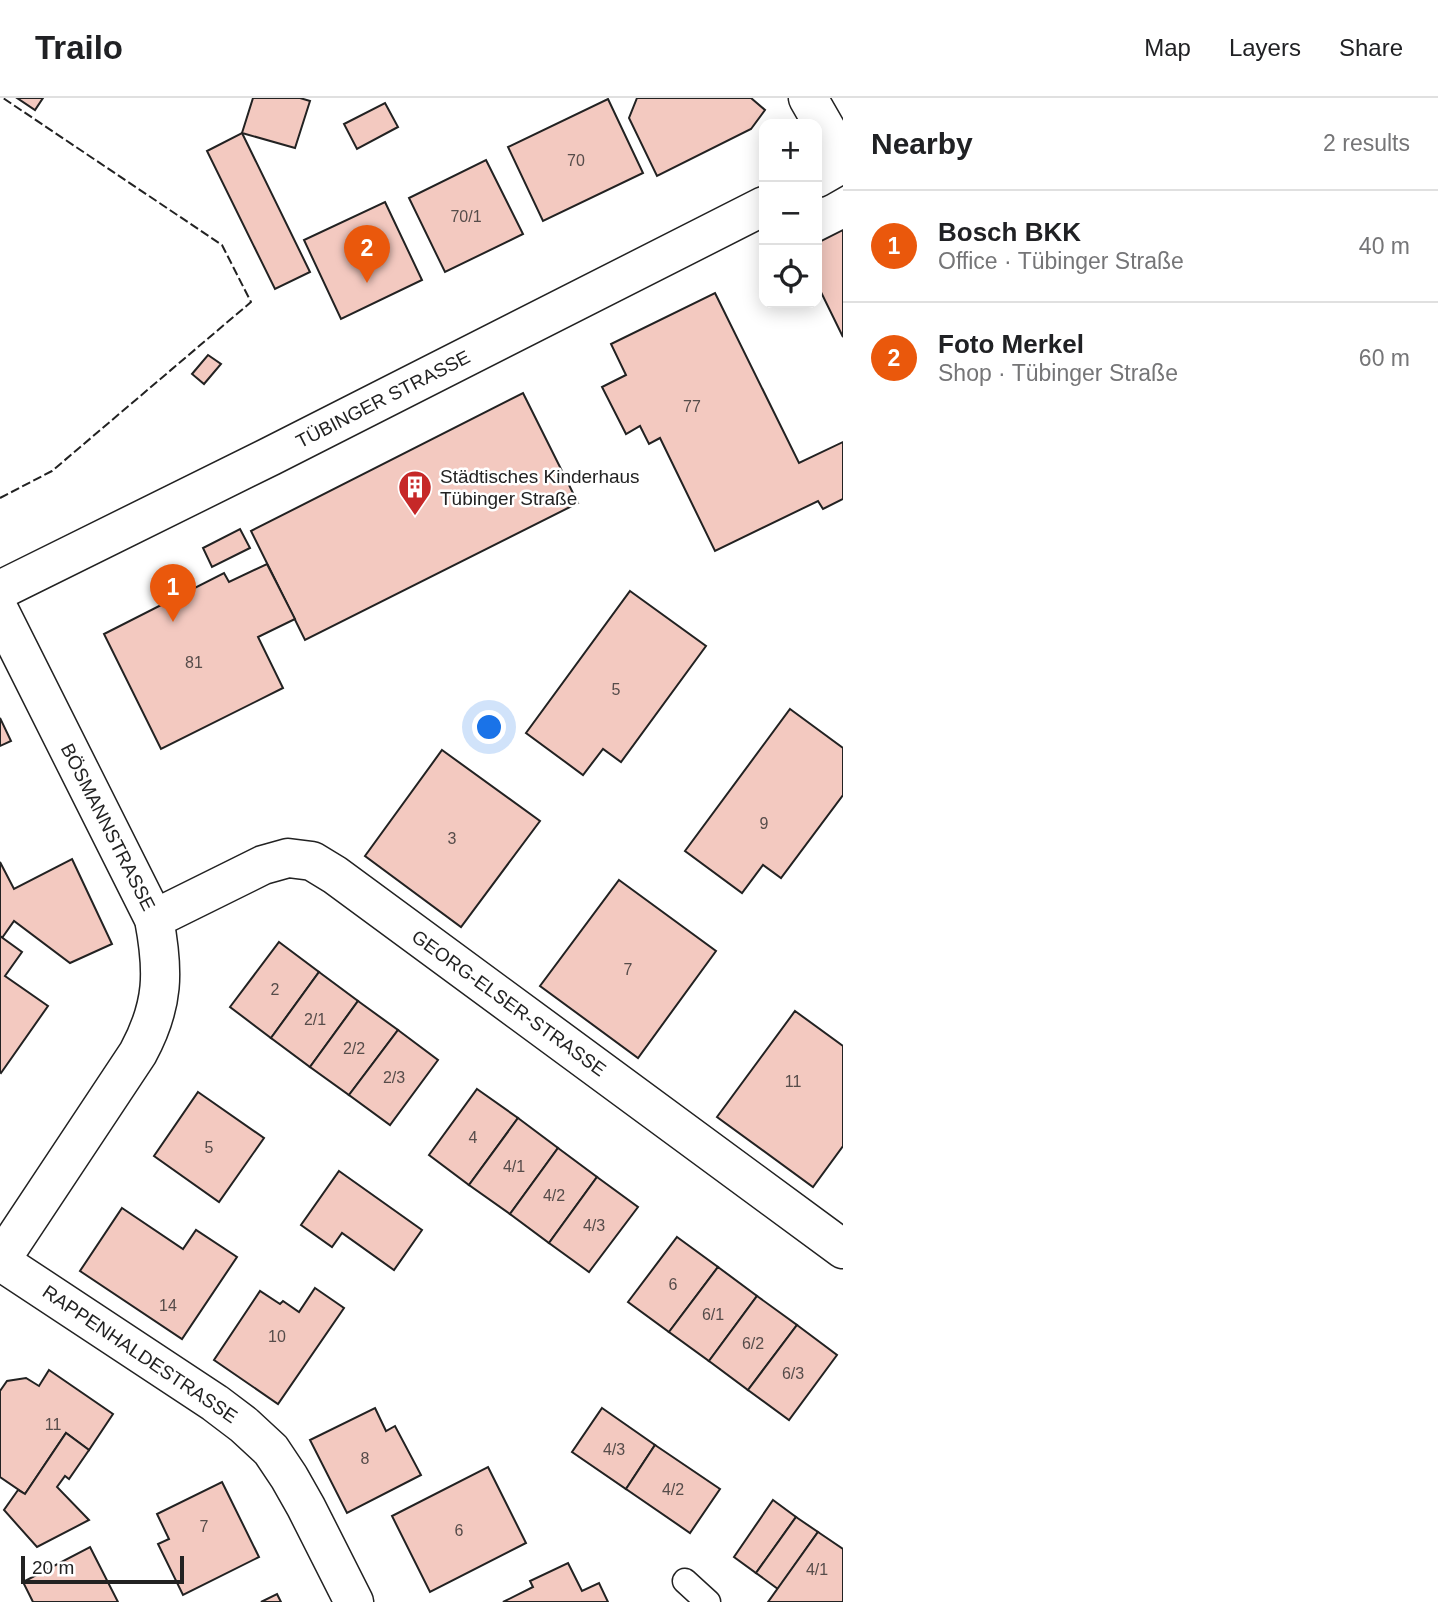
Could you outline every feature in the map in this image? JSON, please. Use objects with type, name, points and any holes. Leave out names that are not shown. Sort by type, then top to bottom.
[{"type":"street","points":[[808,98],[843,161],[822,175]]},
{"type":"street","name":"TÜBINGER STRASSE","points":[[0,590],[759,209]]},
{"type":"street","name":"BÖSMANNSTRASSE","points":[[0,612],[153,919],[161,962],[160,993],[150,1032],[0,1261]]},
{"type":"street","name":"GEORG-ELSER-STRASSE","points":[[153,919],[263,864],[288,858],[312,861],[346,883],[843,1249]]},
{"type":"street","name":"RAPPENHALDESTRASSE","points":[[0,1261],[215,1403],[271,1450],[300,1497],[354,1602]]},
{"type":"lane","points":[[685,1581],[708,1602]]},
{"type":"building","points":[[17,98],[43,98],[35,110]]},
{"type":"building","points":[[253,98],[300,98],[310,101],[295,148],[242,133]]},
{"type":"building","points":[[637,98],[751,98],[765,110],[751,129],[657,176],[629,118]]},
{"type":"building","points":[[608,99],[643,173],[543,221],[508,147]]},
{"type":"building","points":[[385,103],[398,127],[357,149],[344,124]]},
{"type":"building","points":[[242,133],[310,272],[275,289],[207,151]]},
{"type":"building","points":[[486,160],[523,234],[445,272],[409,198]]},
{"type":"building","points":[[385,202],[422,280],[341,319],[304,240]]},
{"type":"building","points":[[843,230],[843,337],[822,294],[822,240]]},
{"type":"building","points":[[715,293],[799,463],[843,442],[843,499],[823,509],[818,501],[715,551],[660,438],[649,444],[640,426],[626,434],[602,387],[626,375],[611,344]]},
{"type":"building","points":[[208,355],[221,364],[204,384],[192,374]]},
{"type":"building","name":"Städtisches Kinderhaus Tübinger Straße","points":[[523,393],[578,503],[305,640],[251,531]]},
{"type":"building","points":[[240,529],[250,548],[212,567],[203,548]]},
{"type":"building","points":[[267,564],[295,619],[258,637],[283,688],[161,749],[104,634],[224,573],[229,582]]},
{"type":"building","points":[[630,591],[706,646],[621,762],[603,749],[583,775],[526,733]]},
{"type":"building","points":[[790,709],[843,748],[843,795],[781,878],[763,865],[742,893],[685,851]]},
{"type":"building","points":[[0,718],[11,741],[0,746]]},
{"type":"building","points":[[442,750],[540,821],[461,927],[365,856]]},
{"type":"building","points":[[72,859],[112,944],[70,963],[14,921],[2,938],[0,862],[14,889]]},
{"type":"building","points":[[619,880],[716,951],[638,1058],[540,986]]},
{"type":"building","points":[[0,936],[22,952],[5,976],[48,1006],[1,1073],[0,1072]]},
{"type":"building","points":[[279,942],[319,972],[271,1038],[230,1007]]},
{"type":"building","points":[[319,972],[358,1001],[310,1067],[271,1038]]},
{"type":"building","points":[[358,1001],[398,1030],[349,1095],[310,1067]]},
{"type":"building","points":[[795,1011],[843,1046],[843,1146],[813,1187],[717,1117]]},
{"type":"building","points":[[398,1030],[438,1060],[390,1125],[349,1095]]},
{"type":"building","points":[[477,1089],[518,1118],[469,1185],[429,1155]]},
{"type":"building","points":[[198,1092],[264,1138],[219,1202],[154,1156]]},
{"type":"building","points":[[518,1118],[558,1148],[510,1214],[469,1185]]},
{"type":"building","points":[[558,1148],[597,1177],[549,1243],[510,1214]]},
{"type":"building","points":[[339,1171],[422,1230],[394,1270],[342,1233],[332,1247],[301,1225]]},
{"type":"building","points":[[597,1177],[638,1207],[589,1272],[549,1243]]},
{"type":"building","points":[[122,1208],[183,1249],[196,1230],[237,1257],[182,1339],[80,1271]]},
{"type":"building","points":[[677,1237],[718,1267],[669,1332],[628,1302]]},
{"type":"building","points":[[718,1267],[757,1296],[709,1361],[669,1332]]},
{"type":"building","points":[[315,1288],[344,1308],[278,1404],[214,1360],[260,1291],[299,1312]]},
{"type":"building","points":[[757,1296],[797,1325],[748,1390],[709,1361]]},
{"type":"building","points":[[797,1325],[837,1355],[789,1420],[748,1390]]},
{"type":"building","points":[[49,1370],[113,1414],[89,1450],[66,1433],[25,1494],[0,1477],[0,1391],[7,1381],[26,1378],[39,1386]]},
{"type":"building","points":[[375,1408],[386,1431],[395,1426],[421,1475],[347,1513],[310,1440]]},
{"type":"building","points":[[602,1408],[655,1445],[626,1489],[572,1452]]},
{"type":"building","points":[[66,1433],[89,1450],[69,1479],[65,1476],[57,1487],[89,1520],[37,1547],[4,1510],[18,1490],[25,1494]]},
{"type":"building","points":[[655,1445],[720,1489],[690,1533],[626,1489]]},
{"type":"building","points":[[488,1467],[526,1543],[430,1592],[392,1516]]},
{"type":"building","points":[[222,1482],[259,1557],[183,1595],[158,1544],[169,1539],[157,1514]]},
{"type":"building","points":[[773,1500],[796,1517],[756,1573],[734,1557]]},
{"type":"building","points":[[796,1517],[818,1532],[778,1589],[756,1573]]},
{"type":"building","points":[[818,1532],[843,1549],[843,1602],[768,1602]]},
{"type":"building","points":[[90,1547],[118,1602],[33,1602],[23,1582]]},
{"type":"building","points":[[568,1563],[582,1591],[599,1583],[608,1602],[503,1602],[533,1587],[530,1581]]},
{"type":"building","points":[[277,1594],[281,1602],[261,1602]]},
{"type":"fence","points":[[0,498],[52,471],[251,302],[222,245],[3,98]]},
{"type":"place","name":"Foto Merkel","points":[[367,283]]},
{"type":"place","name":"Städtisches Kinderhaus Tübinger Straße","points":[[415,517]]},
{"type":"place","name":"Bosch BKK","points":[[173,622]]}]
